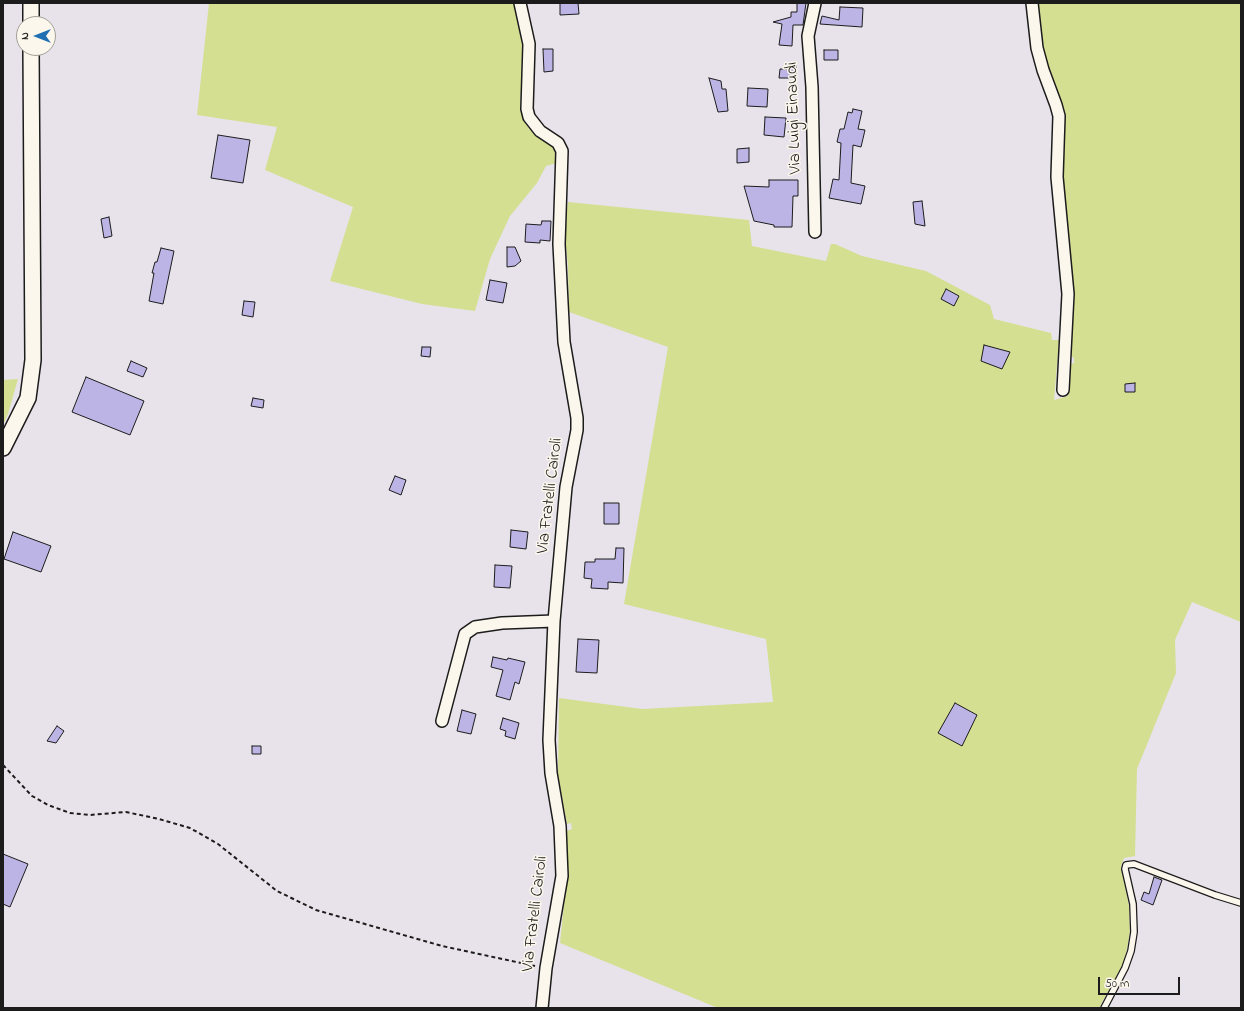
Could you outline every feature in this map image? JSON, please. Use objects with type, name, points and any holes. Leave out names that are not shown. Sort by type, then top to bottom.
[{"type":"street","points":[[31,3],[31,16]]},
{"type":"street","name":"Via Fratelli Cairoli","points":[[520,3],[529,44],[528,117],[540,131],[558,143],[563,156],[559,244],[564,334],[577,418],[577,430],[566,487],[554,621],[549,740],[551,773],[560,826],[562,876],[546,968],[542,1008]]},
{"type":"street","name":"Via Luigi Einaudi","points":[[815,3],[808,36],[812,87],[815,232]]},
{"type":"street","points":[[1032,3],[1037,48],[1059,116],[1057,177],[1068,294],[1063,390]]},
{"type":"street","points":[[3,448],[28,398],[33,360],[31,56]]},
{"type":"street","points":[[442,721],[465,634],[475,627],[554,621]]},
{"type":"lane","points":[[1104,1008],[1126,968],[1131,952],[1134,932],[1133,904],[1124,869],[1126,865],[1134,864],[1209,893],[1241,903]]},
{"type":"path","points":[[3,765],[32,796],[48,805],[70,813],[90,815],[126,812],[159,819],[190,828],[218,844],[277,891],[316,910],[442,946],[546,968]]},
{"type":"green space","points":[[209,3],[514,3],[522,26],[523,39],[520,111],[529,129],[551,146],[555,151],[557,163],[546,166],[537,183],[510,216],[490,259],[475,311],[422,304],[330,281],[353,207],[265,170],[277,127],[197,115]]},
{"type":"green space","points":[[1036,3],[1241,3],[1241,622],[1192,602],[1175,640],[1176,673],[1137,769],[1135,856],[1124,858],[1121,867],[1129,906],[1130,932],[1127,949],[1123,964],[1099,1008],[718,1008],[560,943],[568,865],[566,831],[572,829],[571,823],[567,824],[558,776],[559,698],[642,709],[773,702],[766,639],[624,604],[668,347],[569,312],[568,265],[564,228],[568,202],[749,220],[752,246],[826,261],[831,244],[835,244],[862,256],[926,271],[990,305],[994,319],[1051,333],[1052,340],[1059,340],[1054,400],[1068,396],[1068,365],[1074,363],[1074,358],[1068,354],[1062,178],[1063,129],[1042,48]]},
{"type":"green space","points":[[18,379],[8,414],[3,425],[3,380]]},
{"type":"building","points":[[560,3],[578,3],[579,14],[560,15]]},
{"type":"building","points":[[797,3],[806,3],[803,25],[793,25],[792,46],[779,45],[782,24],[773,22],[791,17],[791,12],[797,12]]},
{"type":"building","points":[[840,7],[863,8],[862,27],[820,24],[822,16],[839,20]]},
{"type":"building","points":[[543,49],[553,49],[553,71],[544,72]]},
{"type":"building","points":[[824,50],[838,50],[838,60],[824,60]]},
{"type":"building","points":[[788,65],[796,65],[796,78],[779,78],[780,69],[788,69]]},
{"type":"building","points":[[709,78],[721,81],[722,89],[726,89],[728,111],[718,112]]},
{"type":"building","points":[[748,88],[768,89],[767,107],[747,106]]},
{"type":"building","points":[[853,109],[862,111],[858,129],[865,130],[861,147],[853,145],[851,183],[865,186],[861,204],[829,198],[833,179],[839,180],[841,143],[837,142],[840,129],[844,129],[848,112],[852,113]]},
{"type":"building","points":[[765,117],[786,118],[784,137],[764,135]]},
{"type":"building","points":[[218,135],[250,140],[243,183],[211,178]]},
{"type":"building","points":[[749,148],[749,162],[737,163],[737,149]]},
{"type":"building","points":[[769,180],[798,180],[798,196],[793,196],[792,227],[774,227],[774,225],[754,221],[744,186],[769,187]]},
{"type":"building","points":[[922,201],[925,226],[915,224],[913,202]]},
{"type":"building","points":[[109,217],[112,236],[104,238],[101,219]]},
{"type":"building","points":[[542,221],[551,221],[550,241],[540,240],[540,243],[525,242],[526,224],[541,225]]},
{"type":"building","points":[[507,247],[515,247],[521,261],[515,266],[507,267]]},
{"type":"building","points":[[161,248],[174,251],[163,304],[149,301],[154,273],[152,273]]},
{"type":"building","points":[[490,280],[507,283],[503,303],[486,300]]},
{"type":"building","points":[[946,289],[959,296],[954,306],[941,299]]},
{"type":"building","points":[[244,301],[255,302],[253,317],[242,315]]},
{"type":"building","points":[[984,345],[1010,352],[1002,369],[981,361]]},
{"type":"building","points":[[422,347],[431,347],[430,357],[421,356]]},
{"type":"building","points":[[131,361],[147,368],[143,377],[127,371]]},
{"type":"building","points":[[86,377],[144,401],[130,435],[72,412]]},
{"type":"building","points":[[1135,383],[1135,392],[1125,392],[1125,384]]},
{"type":"building","points":[[253,398],[264,400],[263,408],[251,406]]},
{"type":"building","points":[[395,476],[406,480],[401,495],[389,490]]},
{"type":"building","points":[[604,503],[619,503],[619,524],[604,524]]},
{"type":"building","points":[[511,530],[528,532],[526,549],[510,547]]},
{"type":"building","points":[[13,532],[51,546],[41,572],[4,559]]},
{"type":"building","points":[[616,548],[624,548],[623,583],[608,582],[608,589],[591,588],[592,579],[584,578],[585,562],[595,562],[595,559],[615,559]]},
{"type":"building","points":[[495,565],[512,566],[510,588],[494,587]]},
{"type":"building","points":[[578,639],[599,640],[597,673],[576,672]]},
{"type":"building","points":[[493,657],[507,660],[508,658],[525,662],[519,684],[515,682],[510,700],[496,696],[503,670],[491,667]]},
{"type":"building","points":[[955,703],[977,715],[962,746],[938,733]]},
{"type":"building","points":[[462,710],[476,714],[471,734],[457,731]]},
{"type":"building","points":[[503,718],[519,723],[515,739],[505,736],[506,731],[500,729]]},
{"type":"building","points":[[57,726],[64,731],[56,743],[47,741]]},
{"type":"building","points":[[252,746],[261,746],[261,754],[252,754]]},
{"type":"building","points":[[3,854],[28,864],[10,907],[3,904]]},
{"type":"building","points":[[1154,877],[1162,880],[1153,905],[1141,900],[1144,892],[1149,894]]}]
